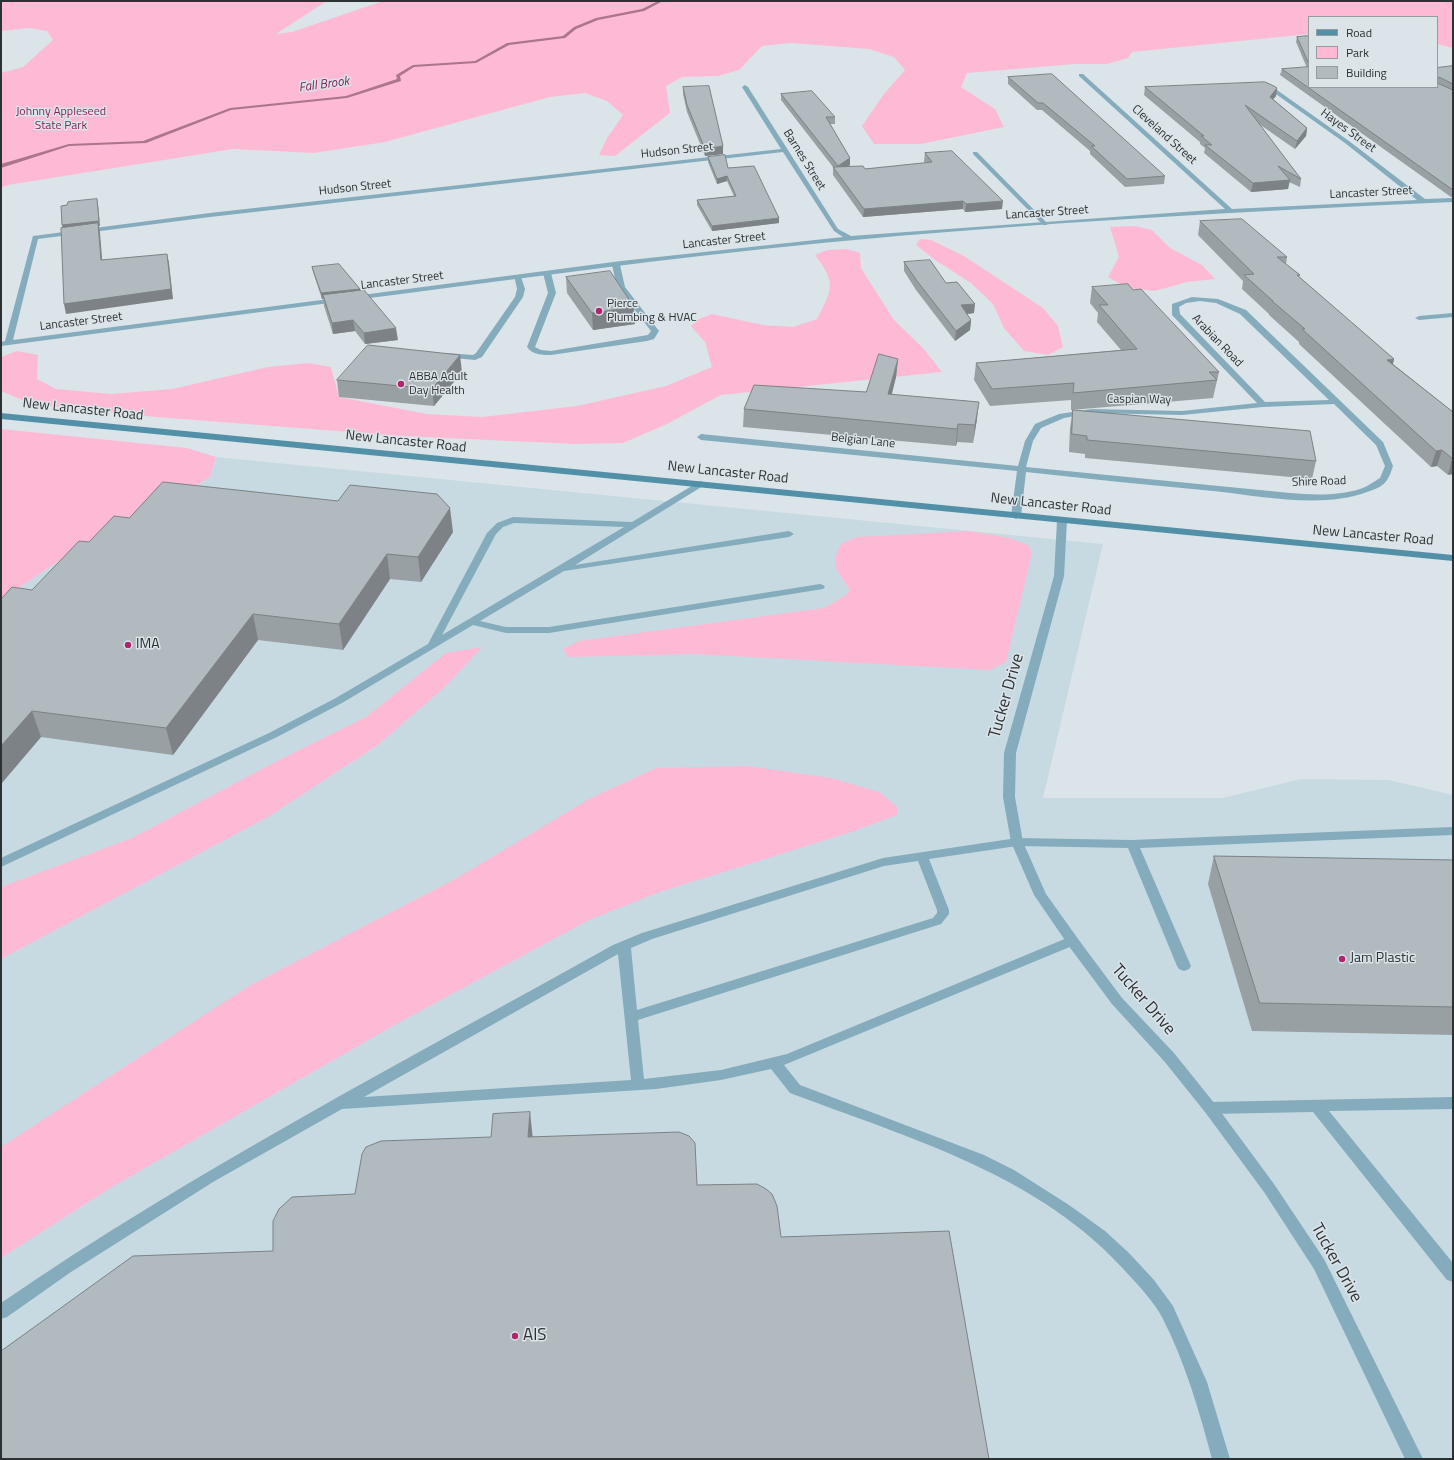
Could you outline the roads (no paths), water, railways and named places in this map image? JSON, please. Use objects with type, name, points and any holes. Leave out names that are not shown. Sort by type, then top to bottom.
[{"type":"main road","name":"New Lancaster Road","points":[[1,416],[1062,521],[1453,558]]},
{"type":"street","name":"Cleveland Street","points":[[1081,75],[1232,211]]},
{"type":"street","name":"Hayes Street","points":[[1257,83],[1275,91],[1341,138],[1422,201]]},
{"type":"street","name":"Barnes Street","points":[[745,87],[836,230],[852,239]]},
{"type":"street","name":"Hudson Street","points":[[9,342],[35,236],[785,150]]},
{"type":"street","points":[[975,153],[1045,224]]},
{"type":"street","name":"Lancaster Street","points":[[1,344],[547,273],[852,239],[1232,211],[1453,200]]},
{"type":"street","points":[[547,273],[552,293],[531,347],[533,350],[541,353],[551,353],[647,339],[651,337],[655,331],[621,287],[616,265]]},
{"type":"street","points":[[440,355],[475,358],[479,355],[519,297],[521,289],[517,277]]},
{"type":"street","name":"Shire Road","points":[[1023,469],[1266,494],[1302,496],[1333,496],[1363,491],[1384,480],[1389,466],[1380,444],[1242,312],[1216,300],[1195,299]]},
{"type":"street","name":"Arabian Road","points":[[1195,299],[1183,301],[1175,306],[1176,316],[1263,405]]},
{"type":"street","points":[[1419,318],[1453,316]]},
{"type":"street","name":"Caspian Way","points":[[1016,516],[1023,469],[1022,459],[1029,441],[1038,426],[1062,416],[1092,411],[1182,413],[1263,405],[1336,402]]},
{"type":"street","name":"Belgian Lane","points":[[701,437],[1023,469]]},
{"type":"street","points":[[1,863],[273,735],[338,701],[634,526],[700,484]]},
{"type":"street","points":[[432,646],[464,582],[492,533],[500,525],[513,520],[634,526]]},
{"type":"street","name":"Tucker Drive","points":[[1062,521],[1059,576],[1010,754],[1009,797],[1017,842],[1040,895],[1072,941],[1117,1001],[1169,1057],[1210,1108],[1270,1188],[1319,1264],[1414,1459]]},
{"type":"street","points":[[560,570],[789,534]]},
{"type":"street","points":[[472,622],[506,630],[549,630],[820,587]]},
{"type":"street","points":[[1,1312],[66,1267],[208,1178],[624,946],[646,936],[884,862],[1017,842],[1132,844],[1453,831]]},
{"type":"street","points":[[1132,844],[1184,966]]},
{"type":"street","points":[[631,1017],[937,920],[943,914],[943,910],[922,856]]},
{"type":"street","points":[[340,1104],[638,1086],[690,1081],[752,1069],[832,1042],[1072,941]]},
{"type":"street","points":[[624,946],[638,1086]]},
{"type":"street","points":[[774,1062],[787,1081],[795,1089],[943,1145],[1009,1174],[1064,1208],[1100,1236],[1124,1258],[1148,1285],[1167,1311],[1199,1382],[1221,1459]]},
{"type":"street","points":[[1210,1108],[1453,1103]]},
{"type":"street","points":[[1317,1106],[1453,1275]]},
{"type":"waterway","name":"Fall Brook","points":[[1,166],[69,145],[144,142],[230,109],[347,97],[399,80],[398,76],[413,66],[476,62],[508,44],[564,37],[575,28],[597,19],[643,10],[661,1]]},
{"type":"place","name":"Pierce Plumbing & HVAC","points":[[599,311]]},
{"type":"place","name":"ABBA Adult Day Health","points":[[401,384]]},
{"type":"place","name":"IMA","points":[[128,645]]},
{"type":"place","name":"Jam Plastic","points":[[1342,959]]},
{"type":"place","name":"AIS","points":[[515,1336]]},
{"type":"park label","name":"Johnny Appleseed State Park","points":[[61,119]]}]
